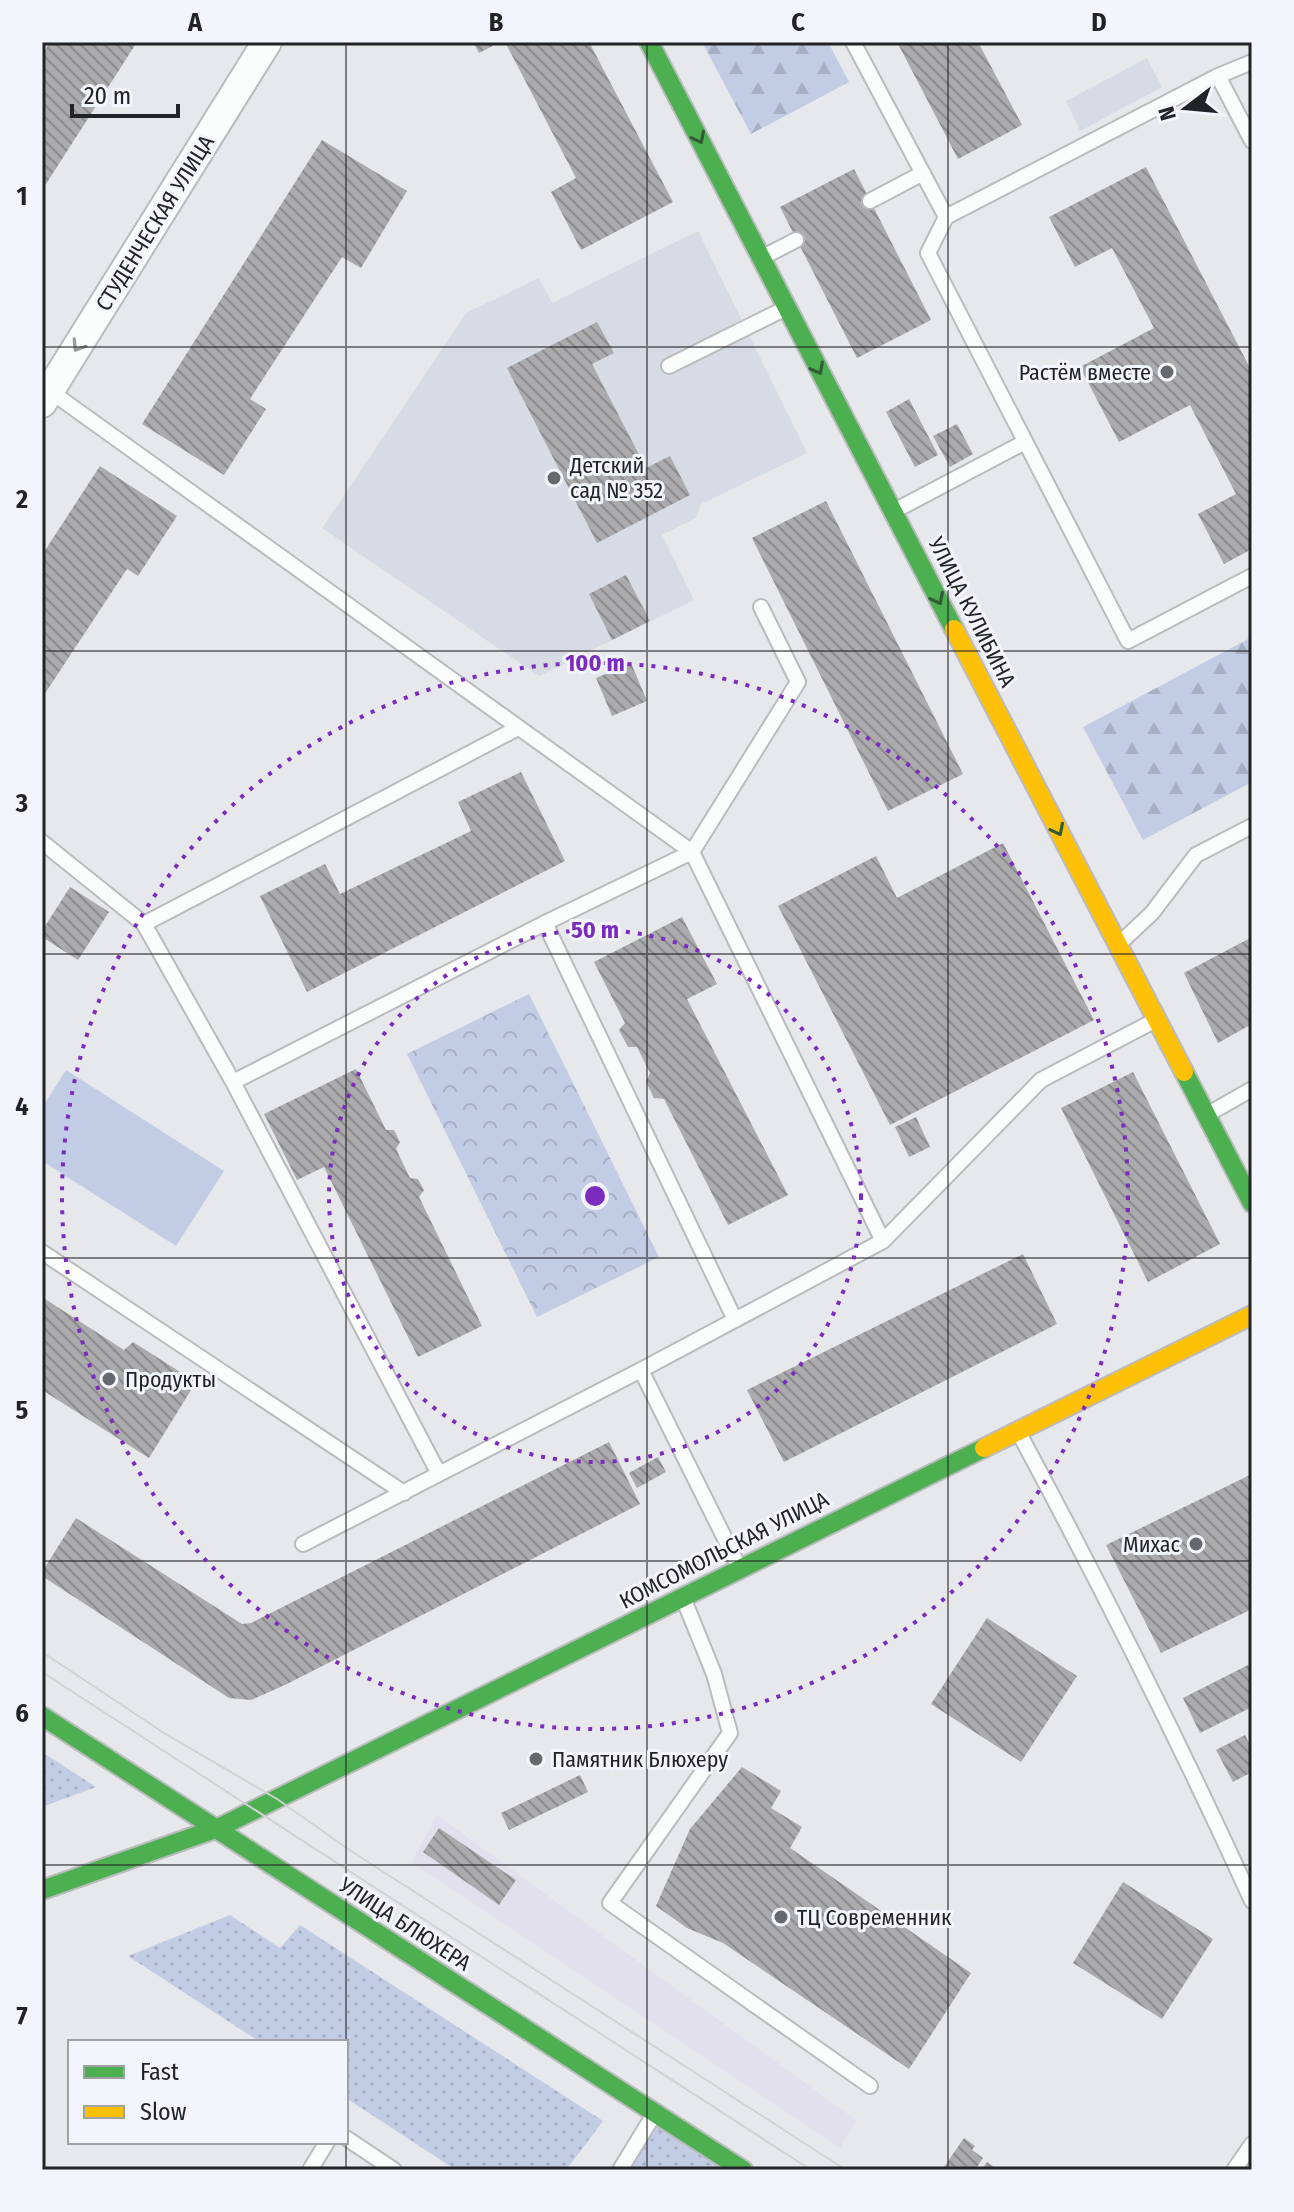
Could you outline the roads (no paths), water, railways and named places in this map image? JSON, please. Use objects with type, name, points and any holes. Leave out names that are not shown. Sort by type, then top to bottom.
[{"type":"main road","name":"УЛИЦА КУЛИБИНА","points":[[649,42],[1252,1203]]},
{"type":"main road","name":"КОМСОМОЛЬСКАЯ УЛИЦА","points":[[42,1890],[218,1828],[1252,1315]]},
{"type":"main road","name":"УЛИЦА БЛЮХЕРА","points":[[42,1716],[743,2170]]},
{"type":"street","name":"СТУДЕНЧЕСКАЯ УЛИЦА","points":[[46,397],[267,42]]},
{"type":"lane","points":[[853,42],[946,217]]},
{"type":"lane","points":[[1252,62],[1218,76],[946,217],[928,253],[1128,641],[1252,576]]},
{"type":"lane","points":[[1218,76],[1252,141]]},
{"type":"lane","points":[[870,201],[923,173]]},
{"type":"lane","points":[[761,258],[796,240]]},
{"type":"lane","points":[[669,366],[786,308]]},
{"type":"lane","points":[[46,397],[692,852],[883,1241]]},
{"type":"lane","points":[[893,512],[1025,442]]},
{"type":"lane","points":[[233,1082],[692,852],[798,682],[761,607]]},
{"type":"lane","points":[[144,924],[518,728]]},
{"type":"lane","points":[[1118,945],[1152,913],[1196,855],[1252,826]]},
{"type":"lane","points":[[42,842],[144,924],[233,1082],[439,1474]]},
{"type":"lane","points":[[545,923],[735,1320]]},
{"type":"lane","points":[[303,1544],[883,1241],[1041,1080],[1156,1020]]},
{"type":"lane","points":[[1206,1115],[1252,1089]]},
{"type":"lane","points":[[42,1252],[404,1493]]},
{"type":"lane","points":[[641,1370],[740,1568]]},
{"type":"lane","points":[[1018,1431],[1205,1799],[1252,1901]]},
{"type":"lane","points":[[683,1597],[714,1674],[730,1733],[610,1903],[870,2086]]},
{"type":"lane","points":[[620,2170],[655,2113]]},
{"type":"lane","points":[[348,2139],[394,2170]]},
{"type":"lane","points":[[310,2170],[326,2144]]},
{"type":"lane","points":[[1234,2170],[1252,2144]]},
{"type":"tram line","points":[[42,1652],[164,1733],[277,1799],[351,1851],[846,2170]]},
{"type":"tram line","points":[[42,1672],[811,2170]]},
{"type":"place","name":"Растём вместе","points":[[1167,372]]},
{"type":"place","name":"Детский сад № 352","points":[[554,478]]},
{"type":"place","name":"Продукты","points":[[109,1379]]},
{"type":"place","name":"Михас","points":[[1196,1544]]},
{"type":"place","name":"Памятник Блюхеру","points":[[536,1759]]},
{"type":"place","name":"ТЦ Современник","points":[[781,1917]]}]
